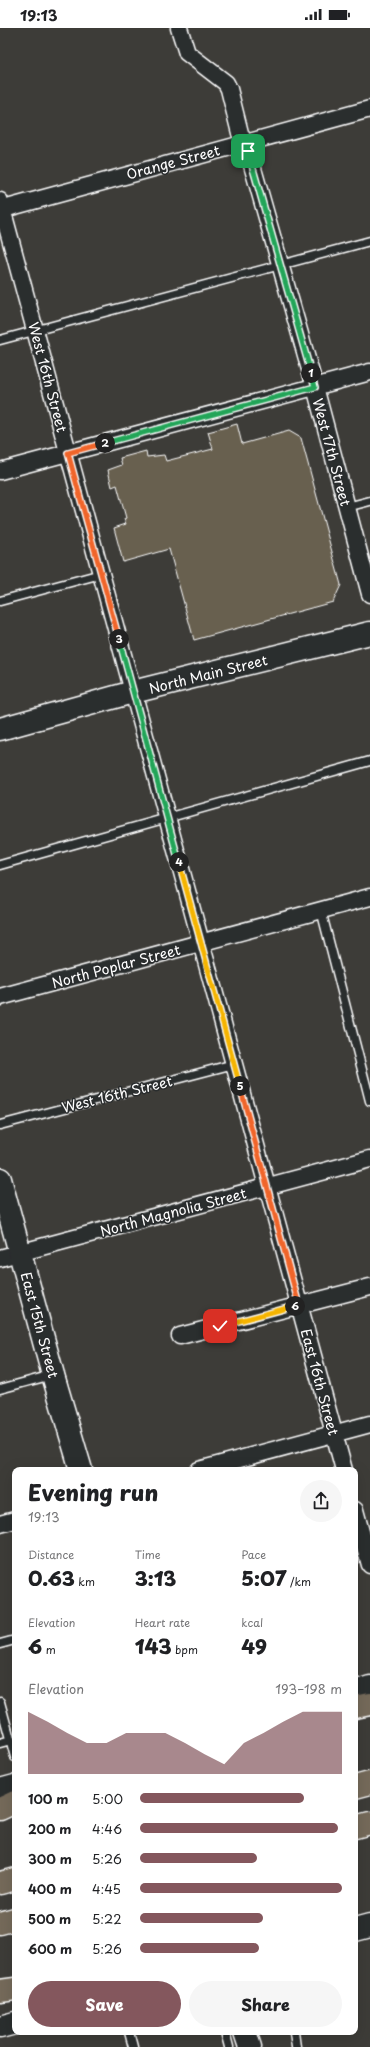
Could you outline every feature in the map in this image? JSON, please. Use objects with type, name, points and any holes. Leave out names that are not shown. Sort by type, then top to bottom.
[{"type":"highway","points":[[358,1706],[370,1704]]},
{"type":"highway","points":[[358,1786],[370,1783]]},
{"type":"highway","points":[[0,1809],[12,1803]]},
{"type":"highway","points":[[358,1826],[370,1823]]},
{"type":"highway","points":[[0,1884],[12,1880]]},
{"type":"highway","points":[[0,1923],[12,1920]]},
{"type":"highway","points":[[0,1991],[12,1989]]},
{"type":"main road","name":"North Main Street","points":[[0,729],[133,692],[370,633]]},
{"type":"main road","name":"East 15th Street","points":[[0,1179],[10,1256],[53,1375],[80,1467]]},
{"type":"main road","points":[[358,1691],[370,1687]]},
{"type":"main road","points":[[0,1790],[12,1787]]},
{"type":"main road","points":[[358,1929],[370,1926]]},
{"type":"main road","points":[[0,2027],[12,2024]]},
{"type":"main road","points":[[246,2035],[250,2047]]},
{"type":"street","name":"West 17th Street","points":[[180,28],[187,53],[226,83],[281,265],[370,594]]},
{"type":"street","name":"Orange Street","points":[[1,207],[370,109]]},
{"type":"street","name":"West 16th Street","points":[[1,207],[133,692]]},
{"type":"street","points":[[0,471],[370,372]]},
{"type":"street","name":"East 16th Street","points":[[133,692],[343,1467]]},
{"type":"street","name":"North Poplar Street","points":[[0,997],[370,897]]},
{"type":"street","name":"North Magnolia Street","points":[[10,1256],[370,1159]]},
{"type":"street","points":[[180,1336],[370,1286]]},
{"type":"street","points":[[210,1467],[370,1424]]},
{"type":"street","points":[[358,1520],[369,1558]]},
{"type":"street","points":[[0,1524],[12,1521]]},
{"type":"lane","points":[[0,340],[370,241]]},
{"type":"lane","points":[[347,507],[370,501]]},
{"type":"lane","points":[[0,601],[101,574]]},
{"type":"lane","points":[[0,864],[370,762]]},
{"type":"lane","points":[[321,910],[370,1101]]},
{"type":"lane","name":"West 16th Street","points":[[0,1125],[234,1064]]},
{"type":"lane","points":[[0,1389],[53,1375]]},
{"type":"lane","points":[[0,1644],[12,1641]]},
{"type":"lane","points":[[0,1702],[12,1744]]},
{"type":"lane","points":[[0,1743],[11,1740]]},
{"type":"lane","points":[[130,2035],[134,2047]]},
{"type":"lane","points":[[226,2035],[229,2047]]},
{"type":"lane","points":[[294,2035],[296,2047]]},
{"type":"building","points":[[237,424],[242,444],[289,431],[301,438],[341,585],[333,602],[194,640],[169,549],[123,562],[114,528],[126,524],[124,519],[126,518],[117,485],[112,487],[108,470],[122,465],[120,458],[146,451],[147,457],[164,455],[166,461],[213,449],[208,432]]},
{"type":"route","points":[[220,1326],[299,1305],[68,453],[315,387],[248,151]]}]
